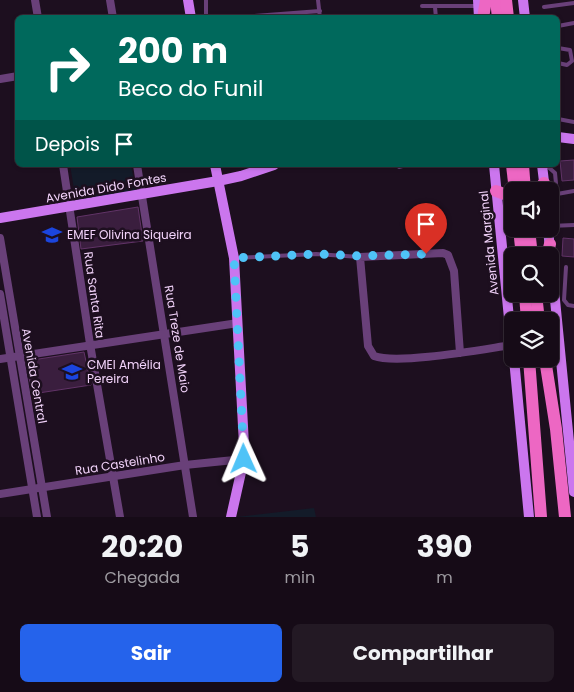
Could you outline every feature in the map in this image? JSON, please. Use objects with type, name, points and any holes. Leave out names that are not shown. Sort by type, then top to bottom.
[{"type":"main road","points":[[496,0],[498,15]]},
{"type":"main road","points":[[506,0],[508,15]]},
{"type":"main road","points":[[512,167],[514,182]]},
{"type":"main road","points":[[523,167],[525,182]]},
{"type":"main road","points":[[496,191],[504,194]]},
{"type":"main road","points":[[530,367],[541,517]]},
{"type":"main road","points":[[546,367],[556,429],[564,517]]},
{"type":"street","points":[[35,0],[38,15]]},
{"type":"street","points":[[110,0],[112,15]]},
{"type":"street","points":[[188,0],[190,15]]},
{"type":"street","points":[[524,2],[525,15]]},
{"type":"street","points":[[0,79],[15,76]]},
{"type":"street","points":[[560,139],[574,139]]},
{"type":"street","name":"Rua Santa Rita","points":[[64,167],[90,344],[120,517]]},
{"type":"street","name":"Rua Treze de Maio","points":[[137,167],[193,517]]},
{"type":"street","points":[[215,167],[234,258],[238,323],[244,459],[231,517]]},
{"type":"street","name":"Avenida Dido Fontes","points":[[0,218],[218,181],[242,176],[268,167]]},
{"type":"street","name":"Avenida Marginal","points":[[494,167],[508,312]]},
{"type":"street","points":[[542,167],[542,182]]},
{"type":"street","name":"Avenida Central","points":[[0,238],[47,517]]},
{"type":"street","points":[[460,353],[454,271],[448,255],[443,253],[360,256],[368,346],[374,356],[386,358],[460,353],[504,348]]},
{"type":"street","name":"Avenida Central","points":[[0,294],[37,517]]},
{"type":"street","points":[[554,302],[574,492]]},
{"type":"street","points":[[0,359],[238,323]]},
{"type":"street","points":[[515,367],[529,517]]},
{"type":"street","name":"Rua Castelinho","points":[[0,494],[184,465],[244,459]]},
{"type":"lane","points":[[206,0],[206,15]]},
{"type":"lane","points":[[318,0],[320,15]]},
{"type":"lane","points":[[544,7],[574,3]]},
{"type":"lane","points":[[422,6],[481,8]]},
{"type":"lane","points":[[435,7],[436,15]]},
{"type":"lane","points":[[267,15],[320,11]]},
{"type":"lane","points":[[560,26],[574,23]]},
{"type":"lane","points":[[560,48],[570,50],[572,61],[566,65],[560,64]]},
{"type":"lane","points":[[560,119],[574,122]]},
{"type":"lane","points":[[548,167],[555,173],[556,182]]},
{"type":"lane","points":[[559,194],[574,191]]},
{"type":"lane","points":[[559,226],[574,225]]},
{"type":"lane","points":[[234,258],[316,254],[360,256]]},
{"type":"lane","points":[[566,267],[564,300],[568,305],[574,306]]},
{"type":"shaded area","points":[[70,167],[131,167],[136,191],[76,201]]},
{"type":"shaded area","points":[[314,508],[316,517],[237,517]]},
{"type":"building","points":[[574,160],[574,180],[562,181],[560,161]]},
{"type":"building","points":[[138,207],[143,241],[81,249],[77,217]]},
{"type":"building","points":[[563,238],[574,239],[574,257],[562,256]]},
{"type":"building","points":[[84,352],[91,385],[32,394],[26,361]]},
{"type":"place","name":"EMEF Olivina Siqueira","points":[[52,235]]},
{"type":"place","name":"CMEI Amélia Pereira","points":[[72,372]]},
{"type":"route","points":[[244,459],[234,258],[316,254],[360,256],[426,254]]}]
